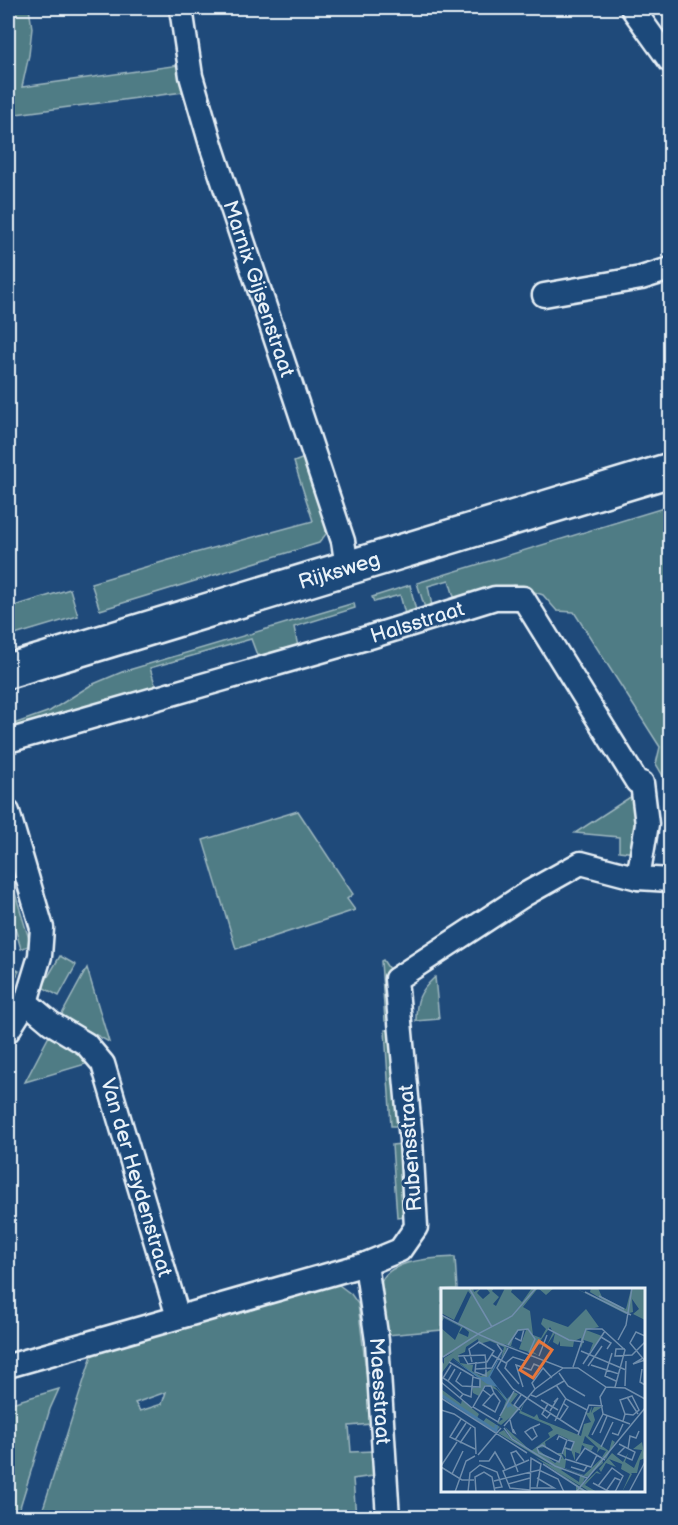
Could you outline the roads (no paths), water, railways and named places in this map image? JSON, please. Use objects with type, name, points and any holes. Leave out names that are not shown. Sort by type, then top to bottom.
[{"type":"street","name":"Marnix Gijsenstraat","points":[[181,8],[191,76],[212,148],[343,541],[347,567]]},
{"type":"street","points":[[632,8],[670,61]]},
{"type":"street","points":[[544,296],[641,278],[670,269]]},
{"type":"street","name":"Rijksweg","points":[[8,671],[670,470]]},
{"type":"street","name":"Halsstraat","points":[[8,741],[370,637],[495,598],[523,598],[637,782],[642,783],[647,824],[638,878]]},
{"type":"street","points":[[8,812],[42,928],[40,956],[26,1002],[8,1031]]},
{"type":"street","name":"Rubensstraat","points":[[8,1366],[366,1264],[400,1250],[416,1227],[411,1140],[396,979],[524,895],[581,863],[638,878],[670,880]]},
{"type":"street","name":"Van der Heydenstraat","points":[[26,1002],[51,1023],[86,1044],[104,1064],[178,1317]]},
{"type":"street","name":"Maesstraat","points":[[366,1264],[377,1341],[388,1518]]}]
